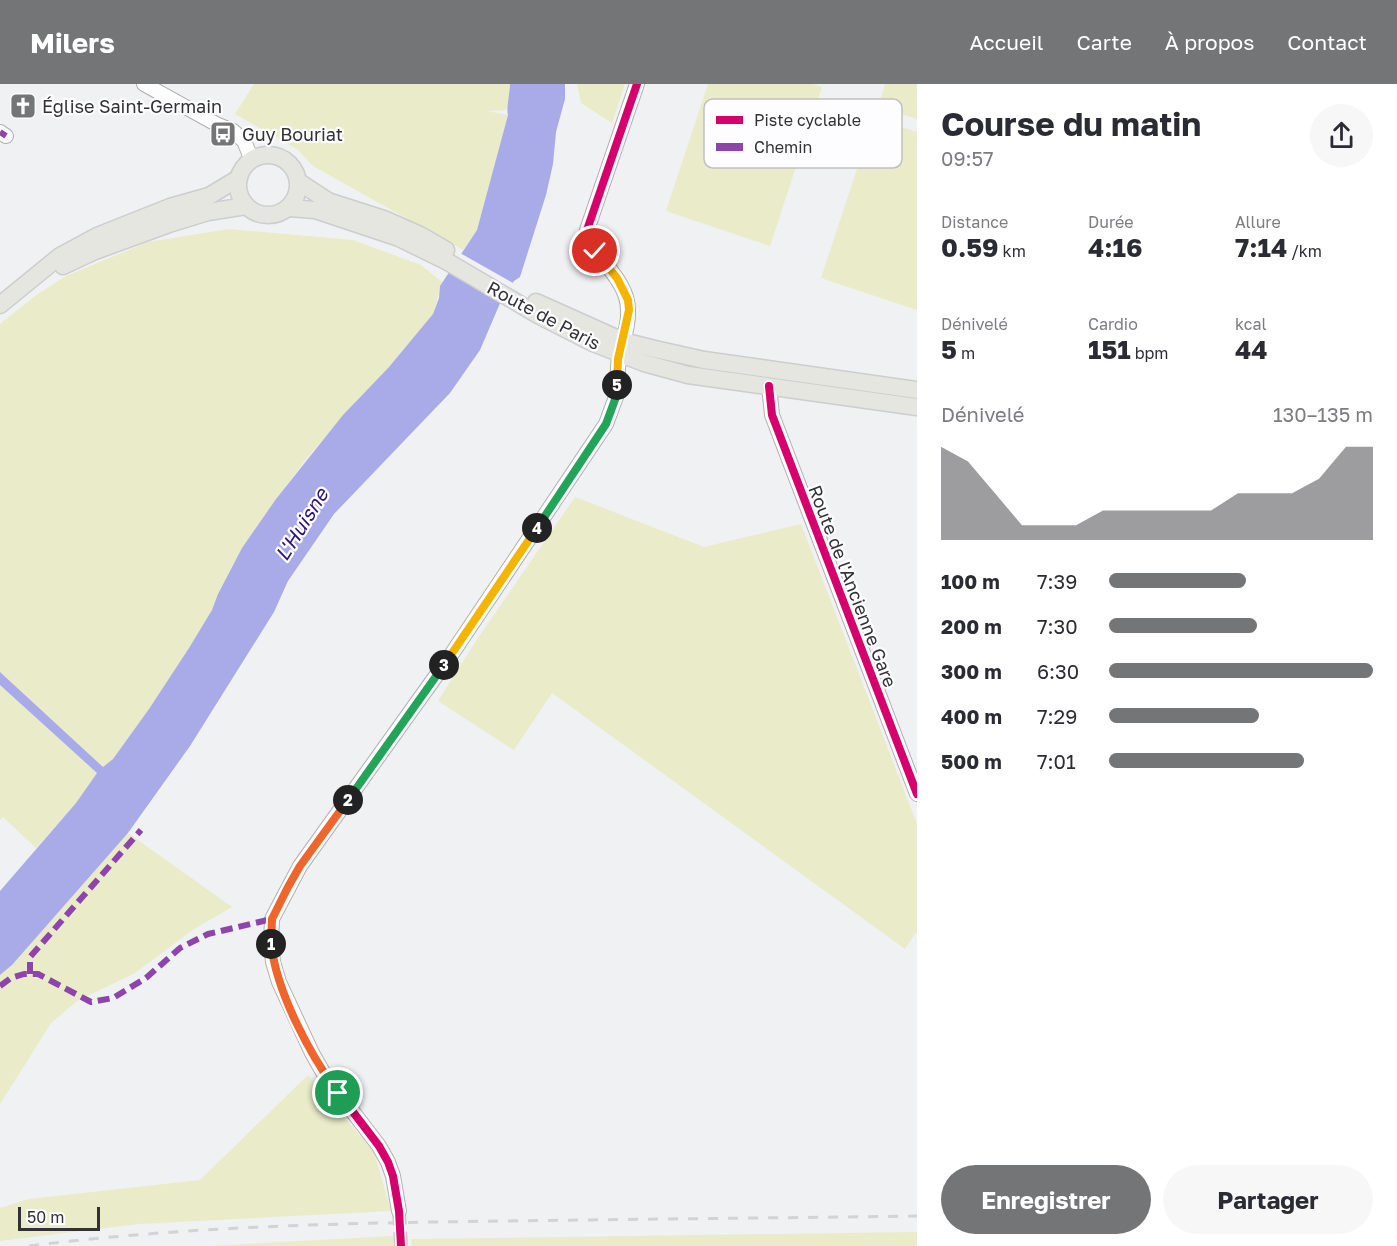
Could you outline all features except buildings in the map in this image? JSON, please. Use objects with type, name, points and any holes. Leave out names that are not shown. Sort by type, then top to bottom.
[{"type":"main road","points":[[273,155],[282,158],[296,172],[298,191],[295,200],[280,213],[270,216],[260,215],[246,206],[239,195],[238,178],[242,170],[254,158],[273,155]]},
{"type":"main road","points":[[0,305],[60,256],[97,236],[148,215],[209,196],[238,178]]},
{"type":"main road","name":"Route de Paris","points":[[298,182],[328,201],[393,223],[420,235],[451,258],[516,297],[621,348],[644,363],[688,375],[917,407]]},
{"type":"main road","points":[[22,287],[95,251],[169,224],[208,212],[246,206]]},
{"type":"main road","name":"Route de Paris","points":[[288,208],[315,210],[338,217],[451,258]]},
{"type":"main road","name":"Route de Paris","points":[[621,348],[917,390]]},
{"type":"street","points":[[144,84],[233,131],[244,141],[254,158]]},
{"type":"street","points":[[399,1211],[388,1162],[379,1146],[324,1074],[279,982],[273,962],[272,919],[300,866],[451,655],[606,424],[616,397],[621,348],[629,310],[628,300],[617,278],[589,240],[587,230],[637,84]]},
{"type":"street","name":"Route de l'Ancienne Gare","points":[[769,387],[772,414],[917,794]]},
{"type":"green space","points":[[254,84],[510,84],[510,99],[506,110],[487,111],[508,115],[477,230],[463,250],[313,166],[297,149],[235,114]]},
{"type":"green space","points":[[577,84],[625,84],[612,123],[581,103]]},
{"type":"green space","points":[[708,84],[813,84],[822,87],[818,99],[704,99],[704,168],[796,168],[770,246],[666,211]]},
{"type":"green space","points":[[885,84],[917,84],[917,119],[902,114],[902,99],[880,99]]},
{"type":"green space","points":[[902,127],[917,132],[917,310],[821,278],[857,168],[902,168]]},
{"type":"green space","points":[[229,229],[353,240],[421,265],[442,282],[433,314],[307,458],[276,499],[242,548],[212,610],[189,648],[113,759],[103,767],[0,672],[0,324],[35,296],[66,276],[148,242]]},
{"type":"green space","points":[[575,497],[704,547],[801,524],[917,824],[917,931],[905,949],[552,693],[514,750],[438,701],[476,641]]},
{"type":"green space","points":[[0,685],[97,773],[76,803],[36,848],[3,817],[0,820]]},
{"type":"green space","points":[[128,833],[232,907],[194,929],[135,973],[77,1001],[51,1023],[0,1104],[0,975],[12,965]]},
{"type":"green space","points":[[308,1075],[374,1152],[391,1211],[138,1224],[0,1241],[0,1208],[29,1199],[200,1180]]},
{"type":"green space","points":[[917,1232],[917,1246],[412,1246],[411,1239]]},
{"type":"green space","points":[[393,1236],[394,1246],[208,1246]]},
{"type":"water","name":"L'Huisne","points":[[510,84],[565,84],[565,99],[556,132],[553,164],[546,195],[520,277],[514,281],[501,301],[480,350],[450,393],[334,514],[288,581],[274,612],[190,746],[128,833],[12,965],[0,975],[0,891],[76,803],[97,773],[0,685],[0,672],[103,767],[113,759],[189,648],[212,610],[242,548],[276,499],[343,415],[389,367],[433,314],[439,298],[440,286],[477,230],[508,115]]},
{"type":"pier","points":[[460,253],[513,283],[502,302],[449,272]]},
{"type":"tunnel","points":[[399,1211],[401,1246]]},
{"type":"railway","points":[[29,1246],[148,1234],[326,1225],[917,1216]]},
{"type":"marked path","points":[[0,132],[6,136]]},
{"type":"marked path","points":[[30,974],[30,957],[141,830]]},
{"type":"marked path","points":[[0,986],[11,978],[24,974],[38,974],[91,1002],[113,998],[146,978],[180,948],[208,934],[272,919]]},
{"type":"cycle path","points":[[401,1246],[399,1211],[393,1176],[388,1162],[379,1146],[324,1074],[312,1053],[279,982],[273,962],[272,919],[300,866],[451,655],[562,492],[611,414],[616,397],[618,359],[629,310],[628,300],[617,278],[589,240],[587,230],[637,84]]},
{"type":"cycle path","points":[[769,386],[772,415],[917,794]]},
{"type":"place","name":"Église Saint-Germain","points":[[23,106]]},
{"type":"place","name":"Guy Bouriat","points":[[223,134]]},
{"type":"route","points":[[338,1093],[312,1053],[279,982],[273,962],[272,919],[300,866],[451,655],[562,492],[611,414],[616,397],[618,359],[629,310],[625,290],[595,251]]}]
